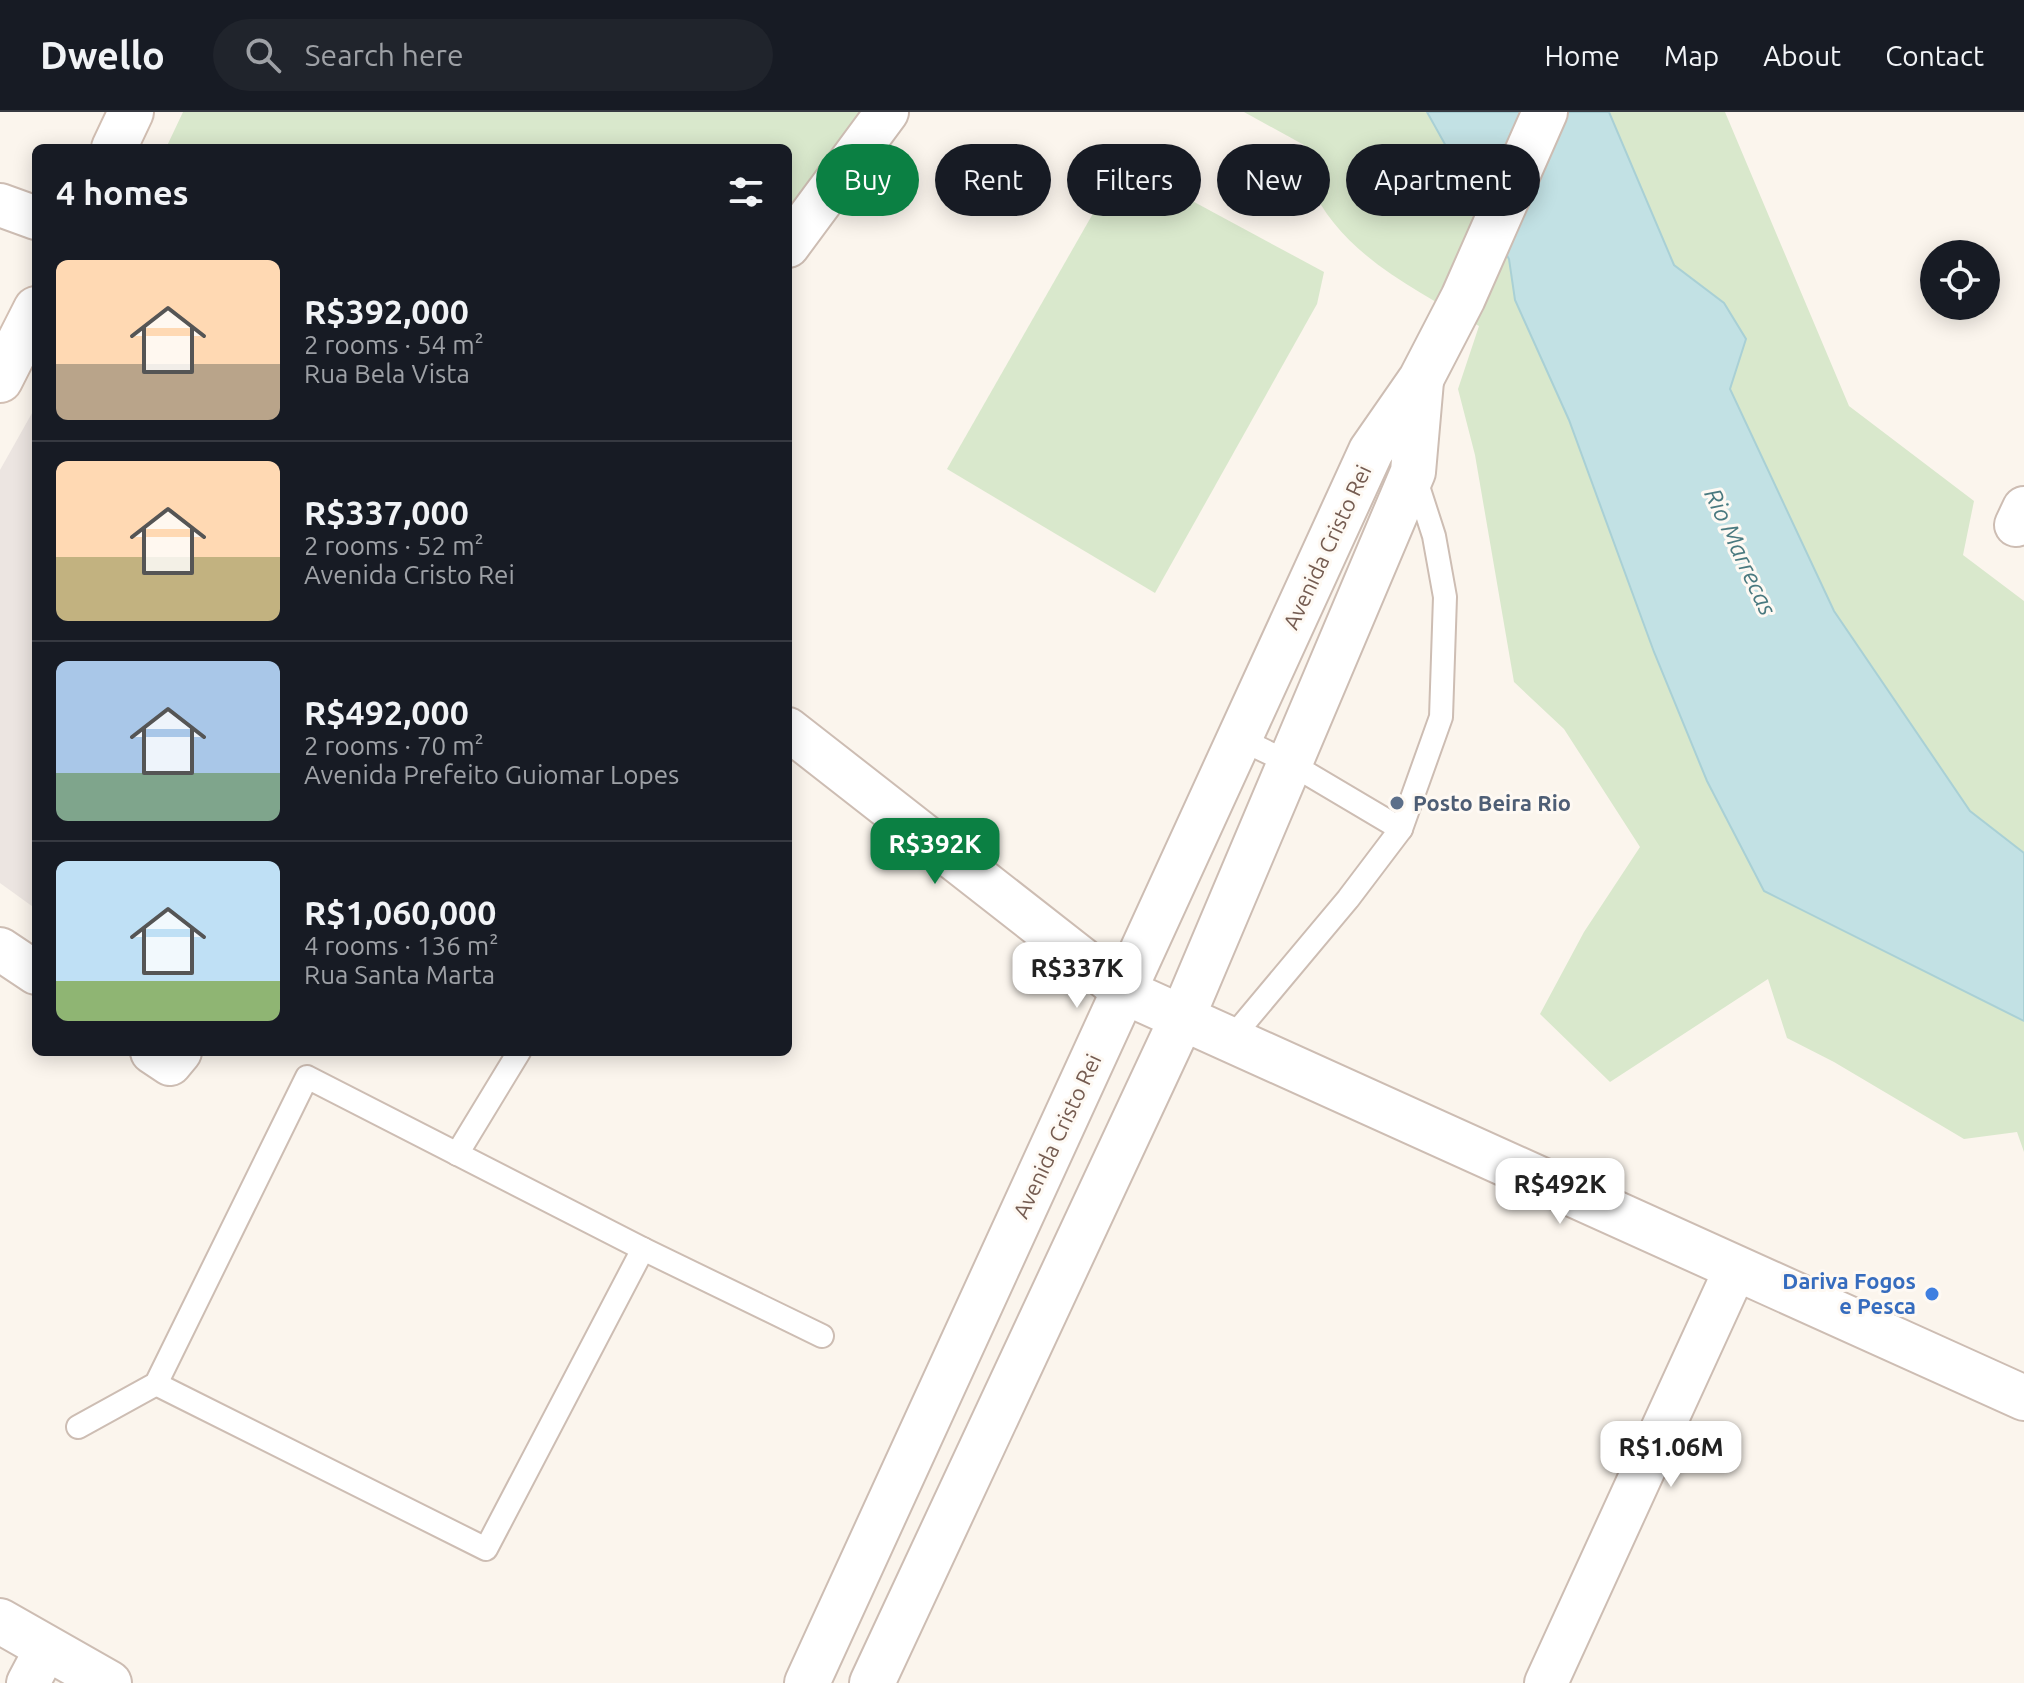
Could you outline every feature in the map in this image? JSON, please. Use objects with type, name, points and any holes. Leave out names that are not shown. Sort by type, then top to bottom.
[{"type":"street","points":[[116,144],[131,112]]},
{"type":"street","points":[[792,241],[887,112]]},
{"type":"street","name":"Avenida Cristo Rei","points":[[807,1683],[1371,451],[1421,379],[1463,298],[1545,112]]},
{"type":"street","points":[[0,205],[32,217]]},
{"type":"street","points":[[0,380],[32,317]]},
{"type":"street","name":"Avenida Cristo Rei","points":[[872,1683],[1182,1018],[1413,472],[1421,379]]},
{"type":"street","points":[[792,732],[1123,991],[2024,1398]]},
{"type":"street","points":[[0,949],[32,970]]},
{"type":"street","points":[[1546,1683],[1736,1268]]},
{"type":"street","points":[[0,1621],[37,1666],[109,1683]]},
{"type":"lane","points":[[1230,1040],[1348,899],[1401,829],[1441,717],[1445,597],[1434,536],[1413,472]]},
{"type":"lane","points":[[1238,738],[1288,762],[1401,829]]},
{"type":"lane","points":[[457,1154],[517,1056]]},
{"type":"lane","points":[[78,1427],[156,1384],[307,1077],[643,1249],[822,1336]]},
{"type":"lane","points":[[156,1384],[486,1549],[643,1249]]},
{"type":"shaded area","points":[[32,413],[32,906],[0,883],[0,470]]},
{"type":"green space","points":[[183,112],[865,112],[840,144],[816,144],[816,175],[792,206],[792,144],[168,144]]},
{"type":"green space","points":[[1244,112],[1427,112],[1445,144],[1346,144],[1346,216],[1485,216],[1509,259],[1515,300],[1569,420],[1654,652],[1707,781],[1764,891],[2024,1021],[2024,1152],[2017,1132],[1964,1139],[1834,1062],[1787,1038],[1768,979],[1610,1082],[1540,1014],[1584,932],[1640,847],[1564,729],[1514,682],[1475,455],[1458,389],[1479,326],[1381,267],[1340,230],[1330,216],[1330,144],[1302,144]]},
{"type":"green space","points":[[1609,112],[1725,112],[1849,406],[1974,501],[1963,555],[2024,601],[2024,853],[1970,811],[1834,611],[1730,389],[1724,303],[1674,265]]},
{"type":"green space","points":[[1201,206],[1324,272],[1317,304],[1155,593],[947,469],[1092,216],[1201,216]]},
{"type":"water","name":"Rio Marrecas","points":[[1427,112],[1609,112],[1674,265],[1724,303],[1746,339],[1730,389],[1834,611],[1970,811],[2024,853],[2024,1021],[1764,891],[1707,781],[1654,652],[1569,420],[1515,300],[1509,259],[1485,216],[1540,216],[1540,144],[1445,144]]},
{"type":"place","name":"Posto Beira Rio","points":[[1397,803]]},
{"type":"place","name":"Dariva Fogos e Pesca","points":[[1932,1294]]}]
